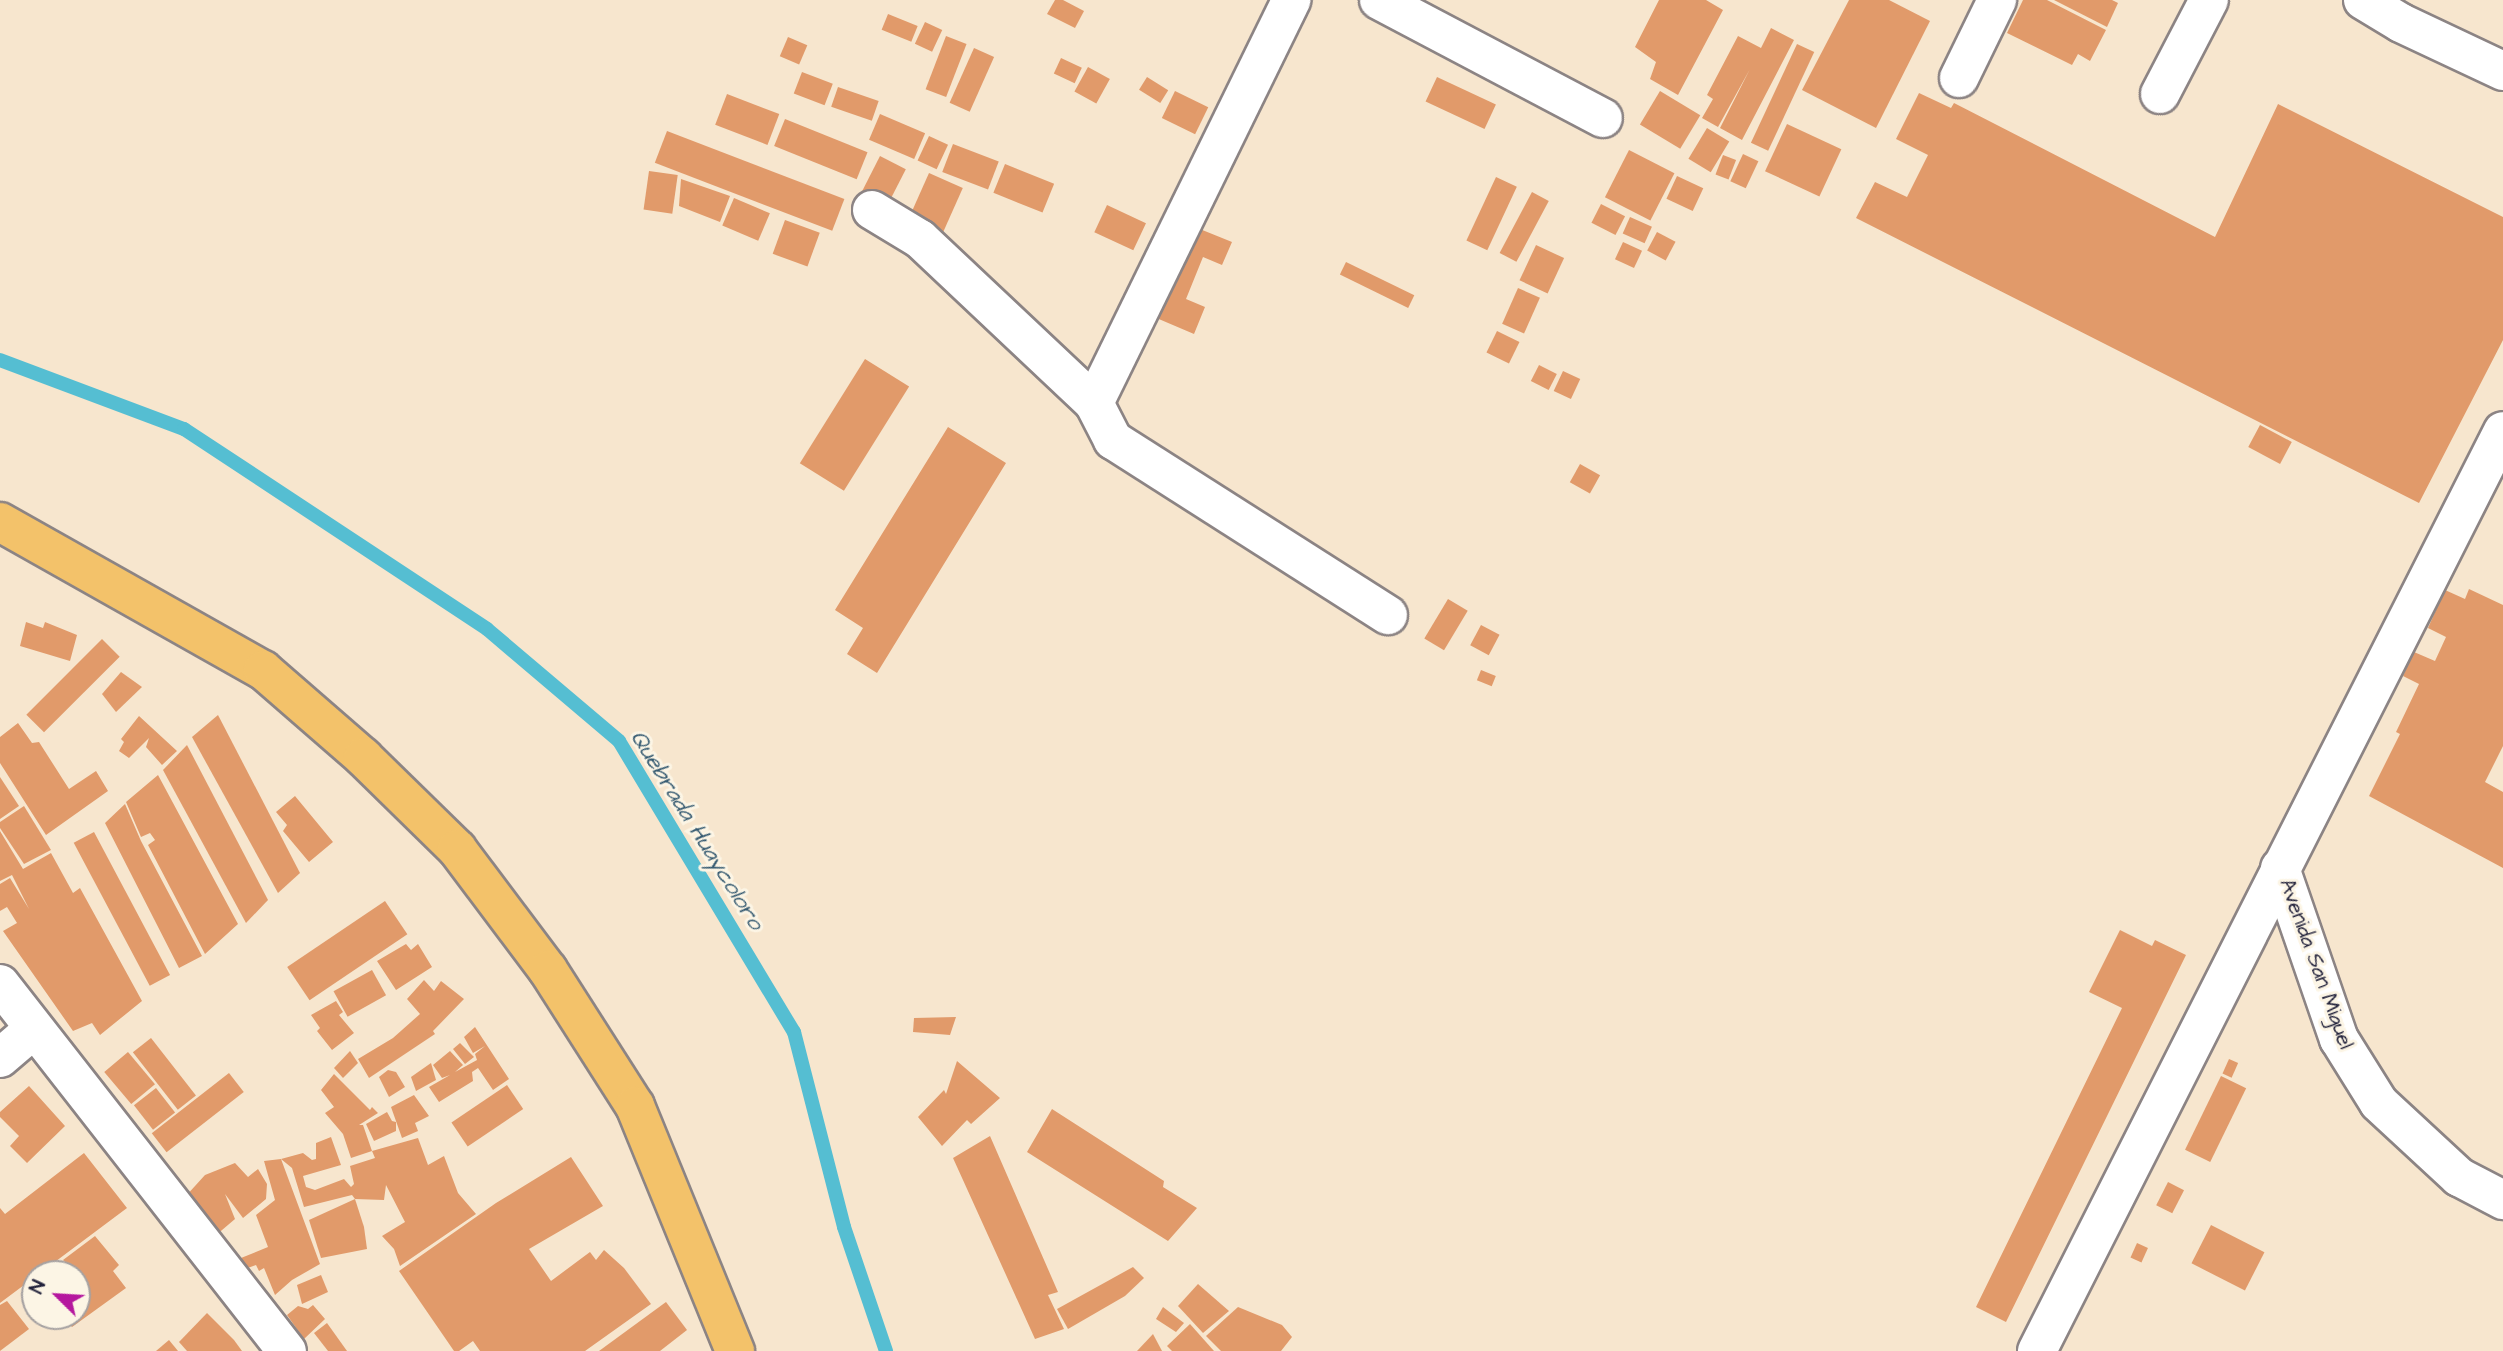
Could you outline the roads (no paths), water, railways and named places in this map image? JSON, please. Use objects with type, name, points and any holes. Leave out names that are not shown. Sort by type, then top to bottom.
[{"type":"main road","points":[[0,522],[263,670],[363,757],[457,849],[548,970],[635,1106],[735,1351]]},
{"type":"street","points":[[1094,403],[1291,0]]},
{"type":"street","points":[[1379,0],[1602,118]]},
{"type":"street","points":[[1959,78],[1997,0]]},
{"type":"street","points":[[2160,94],[2209,0]]},
{"type":"street","points":[[2363,0],[2401,23],[2503,71]]},
{"type":"street","points":[[872,210],[920,239],[1094,403],[1113,440],[1388,615]]},
{"type":"street","points":[[2037,1351],[2503,431]]},
{"type":"street","name":"Avenida San Miguel","points":[[2280,868],[2339,1039],[2379,1103],[2459,1177],[2503,1200]]},
{"type":"street","points":[[0,984],[287,1351]]},
{"type":"street","points":[[0,1058],[34,1029]]},
{"type":"waterway","name":"Quebrada Huaycoloro","points":[[0,360],[184,429],[487,629],[619,741],[794,1032],[844,1227],[886,1351]]}]
